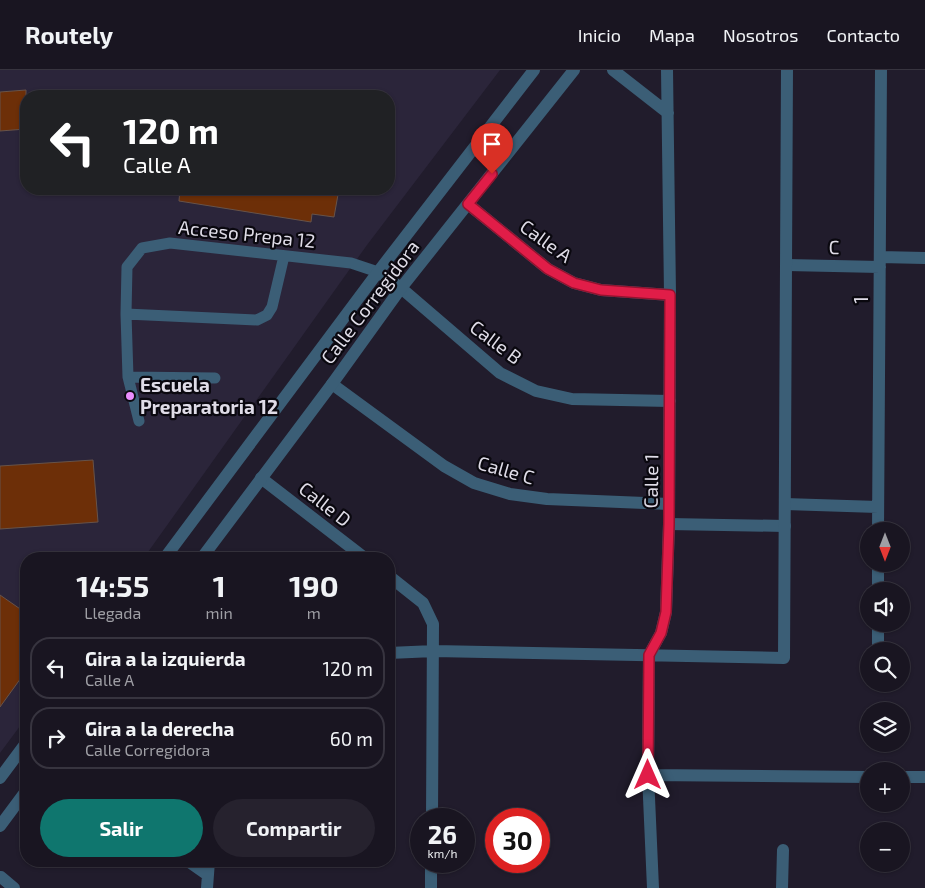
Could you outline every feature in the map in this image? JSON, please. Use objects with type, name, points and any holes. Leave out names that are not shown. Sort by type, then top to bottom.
[{"type":"street","name":"Calle Corregidora","points":[[169,552],[378,272],[534,70]]},
{"type":"street","name":"Calle Corregidora","points":[[206,552],[401,288],[574,70]]},
{"type":"street","points":[[613,70],[668,112]]},
{"type":"street","name":"Calle 1","points":[[653,888],[648,775],[649,655],[661,633],[666,612],[669,524],[670,295],[667,70]]},
{"type":"street","points":[[395,653],[784,658],[787,70]]},
{"type":"street","name":"1","points":[[878,522],[881,70]]},
{"type":"street","name":"Calle A","points":[[468,204],[548,269],[574,283],[601,290],[670,295]]},
{"type":"street","name":"C","points":[[787,265],[880,262],[925,258]]},
{"type":"street","name":"Calle B","points":[[378,272],[401,288],[500,374],[536,390],[572,399],[670,401]]},
{"type":"street","name":"Calle C","points":[[332,384],[444,466],[474,483],[510,494],[547,499],[669,504]]},
{"type":"street","name":"Calle D","points":[[261,478],[357,552]]},
{"type":"street","points":[[785,504],[878,507]]},
{"type":"street","points":[[669,524],[785,526]]},
{"type":"street","points":[[395,581],[423,603],[434,624],[432,808]]},
{"type":"street","points":[[0,778],[20,753]]},
{"type":"street","points":[[648,775],[860,777]]},
{"type":"street","points":[[910,777],[925,777]]},
{"type":"street","points":[[0,826],[20,799]]},
{"type":"street","points":[[782,888],[783,850]]},
{"type":"street","points":[[193,867],[207,882]]},
{"type":"street","points":[[207,882],[208,867]]},
{"type":"street","points":[[431,873],[431,888]]},
{"type":"street","points":[[1,878],[14,888]]},
{"type":"lane","name":"Acceso Prepa 12","points":[[139,421],[128,376],[126,314],[127,267],[142,248],[170,243],[351,263],[378,272]]},
{"type":"lane","points":[[126,314],[257,320],[267,316],[272,307],[284,256]]},
{"type":"lane","points":[[128,376],[215,378]]},
{"type":"shaded area","name":"Escuela Preparatoria 12","points":[[0,70],[500,70],[367,245],[148,552],[20,552],[20,726],[0,753]]},
{"type":"building","points":[[20,90],[20,129],[0,131],[0,92]]},
{"type":"building","points":[[180,195],[338,195],[334,217],[312,214],[311,222],[179,201]]},
{"type":"building","points":[[93,460],[98,522],[0,529],[0,466]]},
{"type":"building","points":[[0,595],[20,609],[20,679],[0,707]]},
{"type":"place","name":"Escuela Preparatoria 12","points":[[130,396]]},
{"type":"route","points":[[492,174],[468,204],[548,269],[574,283],[601,290],[670,295],[669,524],[666,612],[661,633],[649,655],[648,775]]}]
